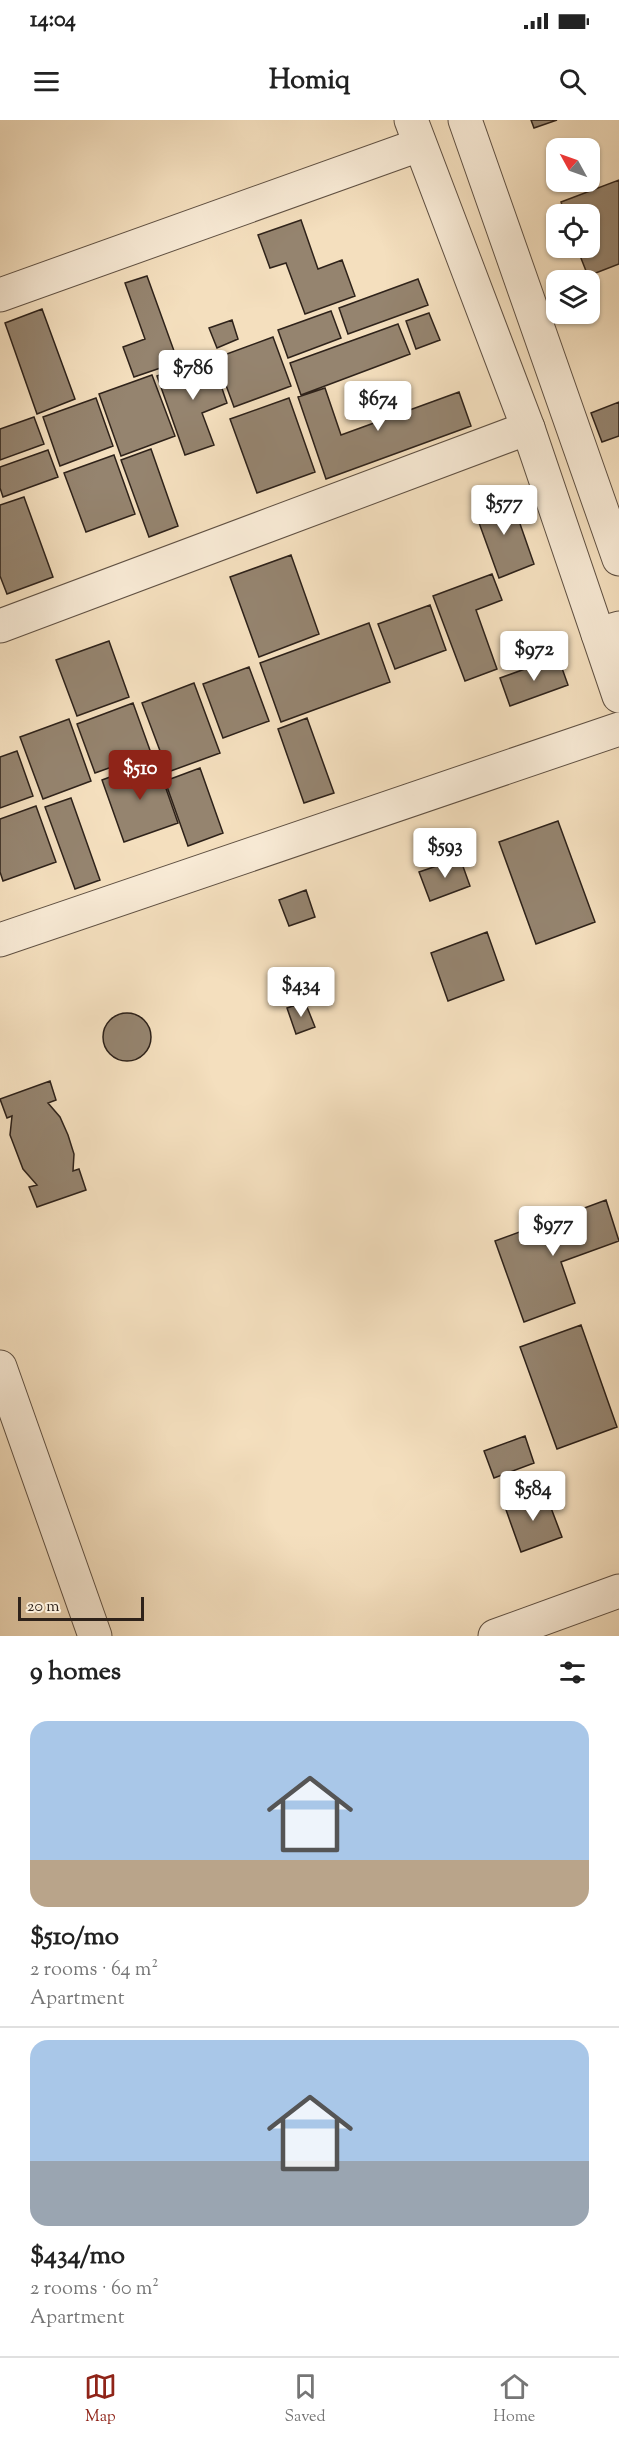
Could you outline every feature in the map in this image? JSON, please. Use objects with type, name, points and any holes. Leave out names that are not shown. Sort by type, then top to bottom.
[{"type":"street","points":[[465,120],[619,559]]},
{"type":"street","points":[[0,295],[415,132],[608,631],[619,696]]},
{"type":"street","points":[[0,626],[528,428]]},
{"type":"street","points":[[0,940],[619,729]]},
{"type":"street","points":[[0,1367],[95,1636]]},
{"type":"street","points":[[495,1636],[619,1591]]},
{"type":"building","points":[[531,120],[557,120],[534,128]]},
{"type":"building","points":[[619,180],[619,264],[600,271],[586,270],[581,258],[600,258],[600,204],[562,204],[561,202],[587,192],[600,192],[600,187]]},
{"type":"building","points":[[301,220],[318,269],[342,260],[355,296],[305,314],[286,263],[270,268],[258,235]]},
{"type":"building","points":[[147,276],[178,362],[134,377],[123,347],[145,339],[125,283]]},
{"type":"building","points":[[418,279],[428,305],[348,334],[339,308]]},
{"type":"building","points":[[42,309],[75,399],[37,414],[5,323]]},
{"type":"building","points":[[331,311],[341,338],[288,358],[278,330]]},
{"type":"building","points":[[429,313],[440,340],[416,349],[406,321]]},
{"type":"building","points":[[232,320],[238,339],[217,348],[209,328]]},
{"type":"building","points":[[398,324],[410,354],[301,395],[290,363]]},
{"type":"building","points":[[273,337],[291,386],[234,407],[216,358]]},
{"type":"building","points":[[211,356],[227,403],[202,413],[214,445],[185,455],[157,376]]},
{"type":"building","points":[[152,375],[175,436],[121,456],[99,394]]},
{"type":"building","points":[[325,388],[341,435],[459,392],[471,426],[326,479],[298,397]]},
{"type":"building","points":[[96,398],[113,446],[60,466],[43,417]]},
{"type":"building","points":[[289,398],[315,472],[257,493],[230,419]]},
{"type":"building","points":[[619,402],[619,436],[602,442],[591,413]]},
{"type":"building","points":[[34,417],[44,444],[0,460],[0,429]]},
{"type":"building","points":[[151,449],[178,526],[149,537],[121,460]]},
{"type":"building","points":[[48,450],[58,477],[3,497],[0,488],[0,467]]},
{"type":"building","points":[[114,455],[135,514],[86,532],[64,473]]},
{"type":"building","points":[[510,495],[534,564],[499,578],[474,509]]},
{"type":"building","points":[[24,497],[53,577],[7,594],[0,576],[0,505]]},
{"type":"building","points":[[291,555],[319,634],[259,657],[230,577]]},
{"type":"building","points":[[492,574],[502,600],[476,610],[497,669],[465,681],[433,596]]},
{"type":"building","points":[[430,605],[446,650],[395,669],[378,624]]},
{"type":"building","points":[[369,623],[390,682],[281,722],[260,663]]},
{"type":"building","points":[[109,641],[129,697],[77,716],[56,660]]},
{"type":"building","points":[[558,657],[568,685],[510,706],[500,678]]},
{"type":"building","points":[[249,667],[269,721],[223,738],[203,684]]},
{"type":"building","points":[[194,683],[220,753],[168,772],[142,703]]},
{"type":"building","points":[[133,703],[151,753],[95,773],[77,724]]},
{"type":"building","points":[[307,718],[334,793],[304,803],[278,729]]},
{"type":"building","points":[[69,719],[91,781],[43,799],[20,737]]},
{"type":"building","points":[[17,751],[33,796],[0,808],[0,757]]},
{"type":"building","points":[[156,760],[178,823],[124,842],[102,780]]},
{"type":"building","points":[[200,768],[223,833],[188,846],[165,781]]},
{"type":"building","points":[[71,798],[100,880],[75,889],[45,807]]},
{"type":"building","points":[[36,806],[56,862],[3,881],[0,872],[0,819]]},
{"type":"building","points":[[558,821],[595,922],[536,944],[499,842]]},
{"type":"building","points":[[460,858],[470,886],[430,901],[419,872]]},
{"type":"building","points":[[306,890],[315,917],[289,926],[279,900]]},
{"type":"building","points":[[487,932],[504,980],[448,1001],[431,953]]},
{"type":"building","points":[[305,1002],[315,1027],[296,1034],[287,1008]]},
{"type":"building","points":[[122,1013],[132,1013],[144,1020],[151,1032],[151,1042],[144,1054],[132,1061],[122,1061],[107,1050],[103,1042],[103,1032],[114,1017]]},
{"type":"building","points":[[50,1081],[56,1100],[48,1103],[60,1117],[68,1135],[74,1154],[73,1171],[79,1169],[86,1190],[37,1207],[29,1187],[37,1185],[23,1169],[10,1135],[12,1116],[7,1118],[0,1099]]},
{"type":"building","points":[[606,1200],[619,1241],[561,1262],[575,1303],[524,1322],[495,1241]]},
{"type":"building","points":[[581,1325],[617,1427],[557,1449],[520,1347]]},
{"type":"building","points":[[525,1436],[534,1463],[494,1478],[484,1451]]},
{"type":"building","points":[[545,1492],[562,1537],[521,1552],[505,1507]]}]
